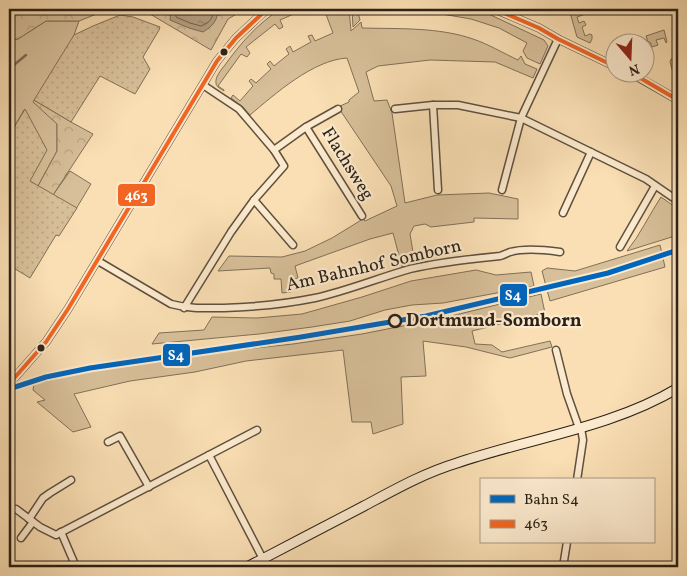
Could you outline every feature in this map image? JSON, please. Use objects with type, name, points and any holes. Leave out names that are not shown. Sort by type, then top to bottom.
[{"type":"main road","points":[[247,567],[400,487],[440,469],[617,416],[678,388]]},
{"type":"street","points":[[9,384],[46,342],[68,309],[217,61],[236,38],[267,9]]},
{"type":"street","points":[[495,9],[539,28],[604,61]]},
{"type":"street","points":[[502,190],[521,118],[558,39]]},
{"type":"street","points":[[646,82],[678,100]]},
{"type":"street","points":[[184,308],[231,232],[254,200],[284,166],[274,150],[239,109],[203,85]]},
{"type":"street","points":[[433,105],[438,190]]},
{"type":"street","points":[[395,109],[433,105],[458,105],[521,118],[646,179],[678,201]]},
{"type":"street","name":"Flachsweg","points":[[274,150],[306,127],[338,108]]},
{"type":"street","name":"Flachsweg","points":[[306,127],[362,216]]},
{"type":"street","points":[[563,213],[591,152]]},
{"type":"street","points":[[620,247],[655,186]]},
{"type":"street","points":[[254,200],[293,244]]},
{"type":"street","name":"Am Bahnhof Somborn","points":[[98,261],[171,304],[184,308],[239,308],[282,304],[315,298],[410,269],[458,260],[543,249],[560,252]]},
{"type":"street","points":[[556,350],[567,394],[583,440],[577,478]]},
{"type":"street","points":[[16,509],[40,527],[56,535],[257,430]]},
{"type":"street","points":[[108,442],[120,436],[148,487]]},
{"type":"street","points":[[208,455],[263,559]]},
{"type":"street","points":[[22,538],[43,498],[71,480]]},
{"type":"street","points":[[61,532],[76,567]]},
{"type":"street","points":[[563,567],[567,544]]},
{"type":"green space","points":[[20,9],[109,9],[79,21],[46,21],[18,39],[9,41],[9,12]]},
{"type":"green space","points":[[138,9],[245,9],[228,19],[211,50],[150,14]]},
{"type":"green space","points":[[281,9],[305,9],[280,20],[283,27],[279,29],[275,24],[246,47],[250,53],[247,57],[241,54],[218,86],[224,91],[219,88],[216,83],[217,76],[237,49],[257,27]]},
{"type":"green space","points":[[324,9],[349,9],[351,31],[361,22],[362,28],[418,29],[446,32],[484,43],[518,60],[521,56],[525,64],[537,69],[533,78],[495,62],[430,60],[378,66],[366,72],[374,101],[387,100],[392,113],[405,203],[437,195],[489,193],[518,199],[518,219],[474,218],[474,222],[431,227],[425,224],[414,226],[410,234],[415,264],[402,267],[393,233],[370,239],[295,266],[298,278],[289,280],[291,292],[282,293],[281,279],[274,279],[274,274],[271,273],[270,268],[218,271],[229,256],[282,257],[305,251],[332,238],[363,219],[365,221],[397,206],[391,186],[338,107],[349,102],[359,92],[347,58],[334,60],[308,71],[283,88],[250,115],[231,98],[233,95],[240,101],[253,86],[249,81],[251,79],[256,83],[271,69],[267,64],[270,61],[274,66],[289,54],[286,49],[290,46],[293,52],[311,42],[308,36],[312,35],[315,41],[333,33]]},
{"type":"green space","points":[[352,9],[357,9],[360,20],[353,27]]},
{"type":"green space","points":[[430,9],[478,9],[544,40],[548,46],[540,64],[527,58],[523,51],[527,43],[499,28],[471,19],[430,12]]},
{"type":"green space","points":[[569,9],[575,9],[576,14],[582,12],[583,15],[577,17],[579,23],[584,21],[586,25],[582,27],[585,36],[592,35],[590,43],[577,37]]},
{"type":"green space","points":[[120,15],[133,17],[160,27],[143,57],[150,69],[135,94],[100,76],[71,122],[34,100],[74,35]]},
{"type":"green space","points":[[46,21],[79,21],[74,35],[57,124],[57,151],[38,186],[29,181],[24,110],[14,127],[13,102],[9,107],[9,41],[18,39]]},
{"type":"green space","points":[[664,30],[667,42],[664,38],[656,40],[658,45],[654,46],[654,33]]},
{"type":"green space","points":[[678,57],[678,74],[674,76],[670,62],[671,59]]},
{"type":"green space","points":[[34,100],[93,134],[53,195],[38,186],[57,151],[57,124],[33,102]]},
{"type":"green space","points":[[13,101],[14,127],[9,136],[9,107]]},
{"type":"green space","points":[[25,109],[47,150],[30,181],[77,208],[59,236],[56,235],[30,278],[12,267],[9,271],[9,136]]},
{"type":"green space","points":[[70,171],[91,184],[76,209],[53,195]]},
{"type":"green space","points":[[661,197],[678,209],[678,235],[627,251],[636,238]]},
{"type":"green space","points":[[660,245],[665,267],[550,301],[542,271],[547,268],[575,271]]},
{"type":"green space","points":[[476,270],[496,275],[531,272],[534,286],[443,303],[412,305],[385,310],[350,321],[312,327],[152,344],[159,333],[204,330],[212,317],[257,318],[302,314],[411,281]]},
{"type":"green space","points":[[541,294],[545,313],[472,331],[475,344],[492,345],[502,352],[550,341],[552,347],[510,358],[466,347],[423,341],[426,376],[401,377],[403,424],[373,434],[371,422],[352,422],[343,350],[246,361],[195,372],[130,381],[74,394],[91,427],[73,432],[37,402],[45,400],[33,390],[34,384],[80,373],[228,351],[362,334],[443,318]]},
{"type":"water","points":[[171,9],[219,9],[214,23],[203,32],[170,20]]},
{"type":"waterway","points":[[9,69],[26,55]]},
{"type":"rail line","name":"S4","points":[[9,389],[46,377],[90,368],[301,337],[426,316],[608,273],[678,250]]},
{"type":"transit line","name":"463","points":[[9,384],[46,342],[68,309],[217,61],[236,38],[267,9]]},
{"type":"transit line","name":"463","points":[[495,9],[539,28],[604,61]]},
{"type":"transit line","name":"463","points":[[647,82],[678,100]]},
{"type":"place","name":"Dortmund-Somborn","points":[[395,321]]}]
